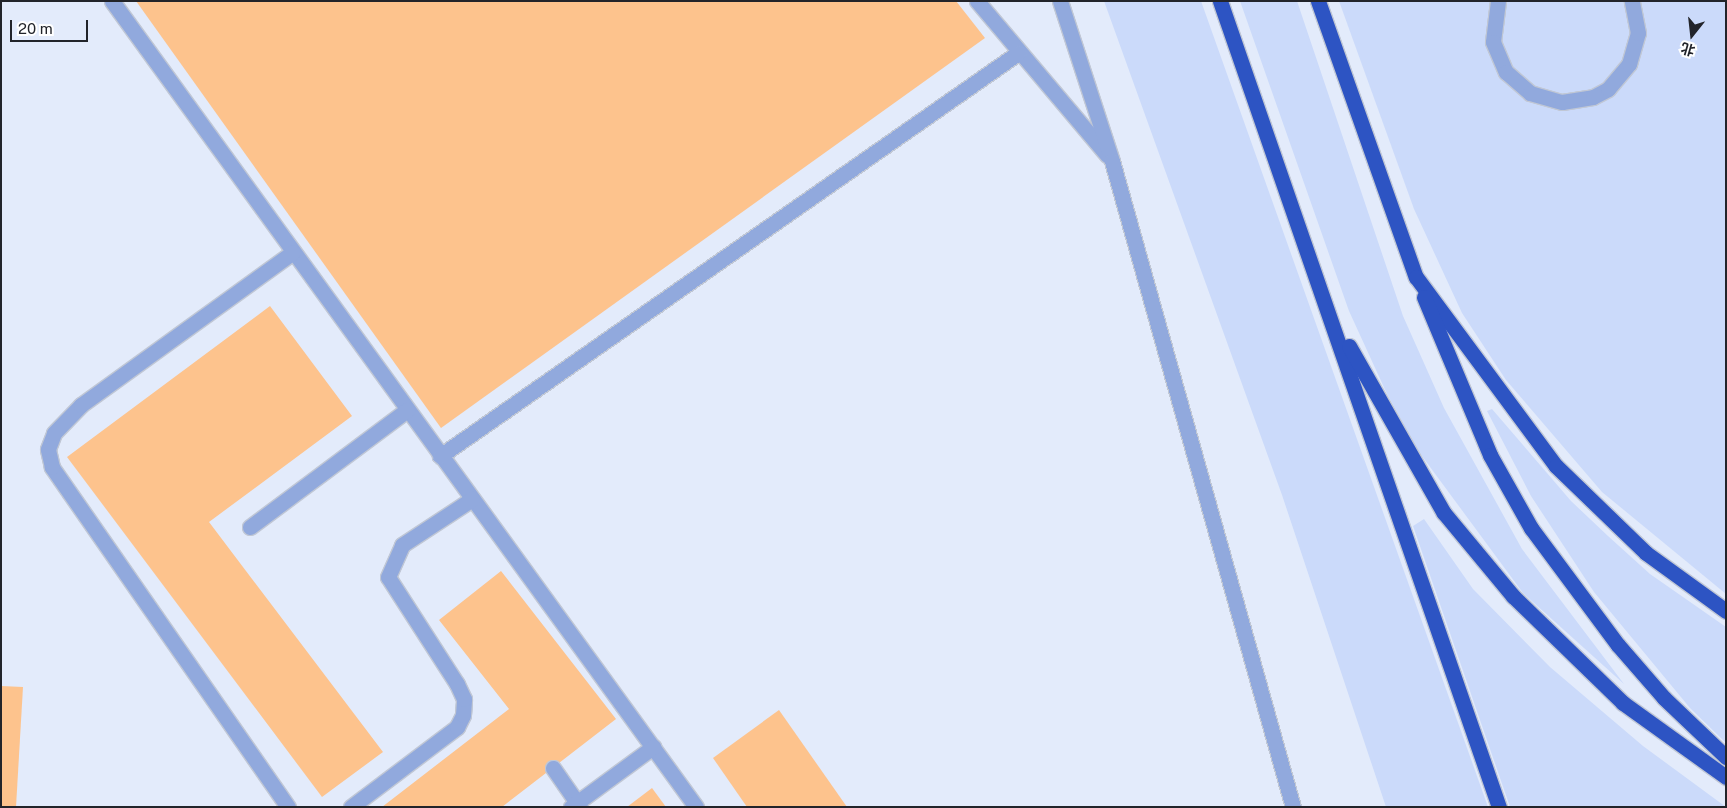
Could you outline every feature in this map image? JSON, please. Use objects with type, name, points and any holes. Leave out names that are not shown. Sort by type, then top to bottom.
[{"type":"highway","points":[[1220,1],[1332,314],[1498,807]]},
{"type":"highway","points":[[1318,1],[1416,277],[1455,378],[1532,528],[1618,646],[1726,757]]},
{"type":"highway","points":[[1416,277],[1556,466],[1646,553],[1726,611]]},
{"type":"highway","points":[[1332,314],[1444,513],[1512,596],[1624,703],[1726,777]]},
{"type":"lane","points":[[112,1],[696,807]]},
{"type":"lane","points":[[977,1],[1018,53],[1112,161]]},
{"type":"lane","points":[[1060,1],[1112,161],[1293,807]]},
{"type":"lane","points":[[1498,1],[1493,42],[1506,72],[1530,93],[1562,102],[1594,97],[1608,89],[1630,64],[1638,33],[1632,1]]},
{"type":"lane","points":[[440,456],[1018,53]]},
{"type":"lane","points":[[288,807],[52,467],[48,449],[54,433],[81,405],[293,252]]},
{"type":"lane","points":[[250,527],[407,410]]},
{"type":"lane","points":[[351,807],[457,727],[463,715],[464,699],[457,684],[388,578],[402,545],[472,500]]},
{"type":"lane","points":[[553,768],[576,805],[652,746]]},
{"type":"shaded area","points":[[1104,1],[1201,1],[1488,807],[1386,807],[1282,495]]},
{"type":"shaded area","points":[[1240,1],[1297,1],[1403,316],[1444,408],[1522,549],[1624,684],[1523,593],[1419,452],[1387,394],[1349,311]]},
{"type":"shaded area","points":[[1339,1],[1726,1],[1726,594],[1602,492],[1506,380],[1462,313],[1414,209]]},
{"type":"shaded area","points":[[1492,409],[1571,501],[1608,536],[1650,574],[1726,627],[1726,743],[1690,708],[1594,592],[1531,496],[1487,411]]},
{"type":"shaded area","points":[[1424,519],[1473,589],[1550,667],[1643,746],[1726,807],[1510,807],[1413,526]]},
{"type":"building","points":[[136,1],[956,1],[985,38],[441,428]]},
{"type":"building","points":[[270,306],[352,416],[209,522],[383,752],[322,797],[67,457]]},
{"type":"building","points":[[501,571],[616,719],[502,807],[382,807],[509,709],[439,620]]},
{"type":"building","points":[[1,686],[23,687],[16,807],[1,807]]},
{"type":"building","points":[[779,710],[847,807],[747,807],[713,758]]},
{"type":"building","points":[[652,788],[666,807],[627,807]]}]
